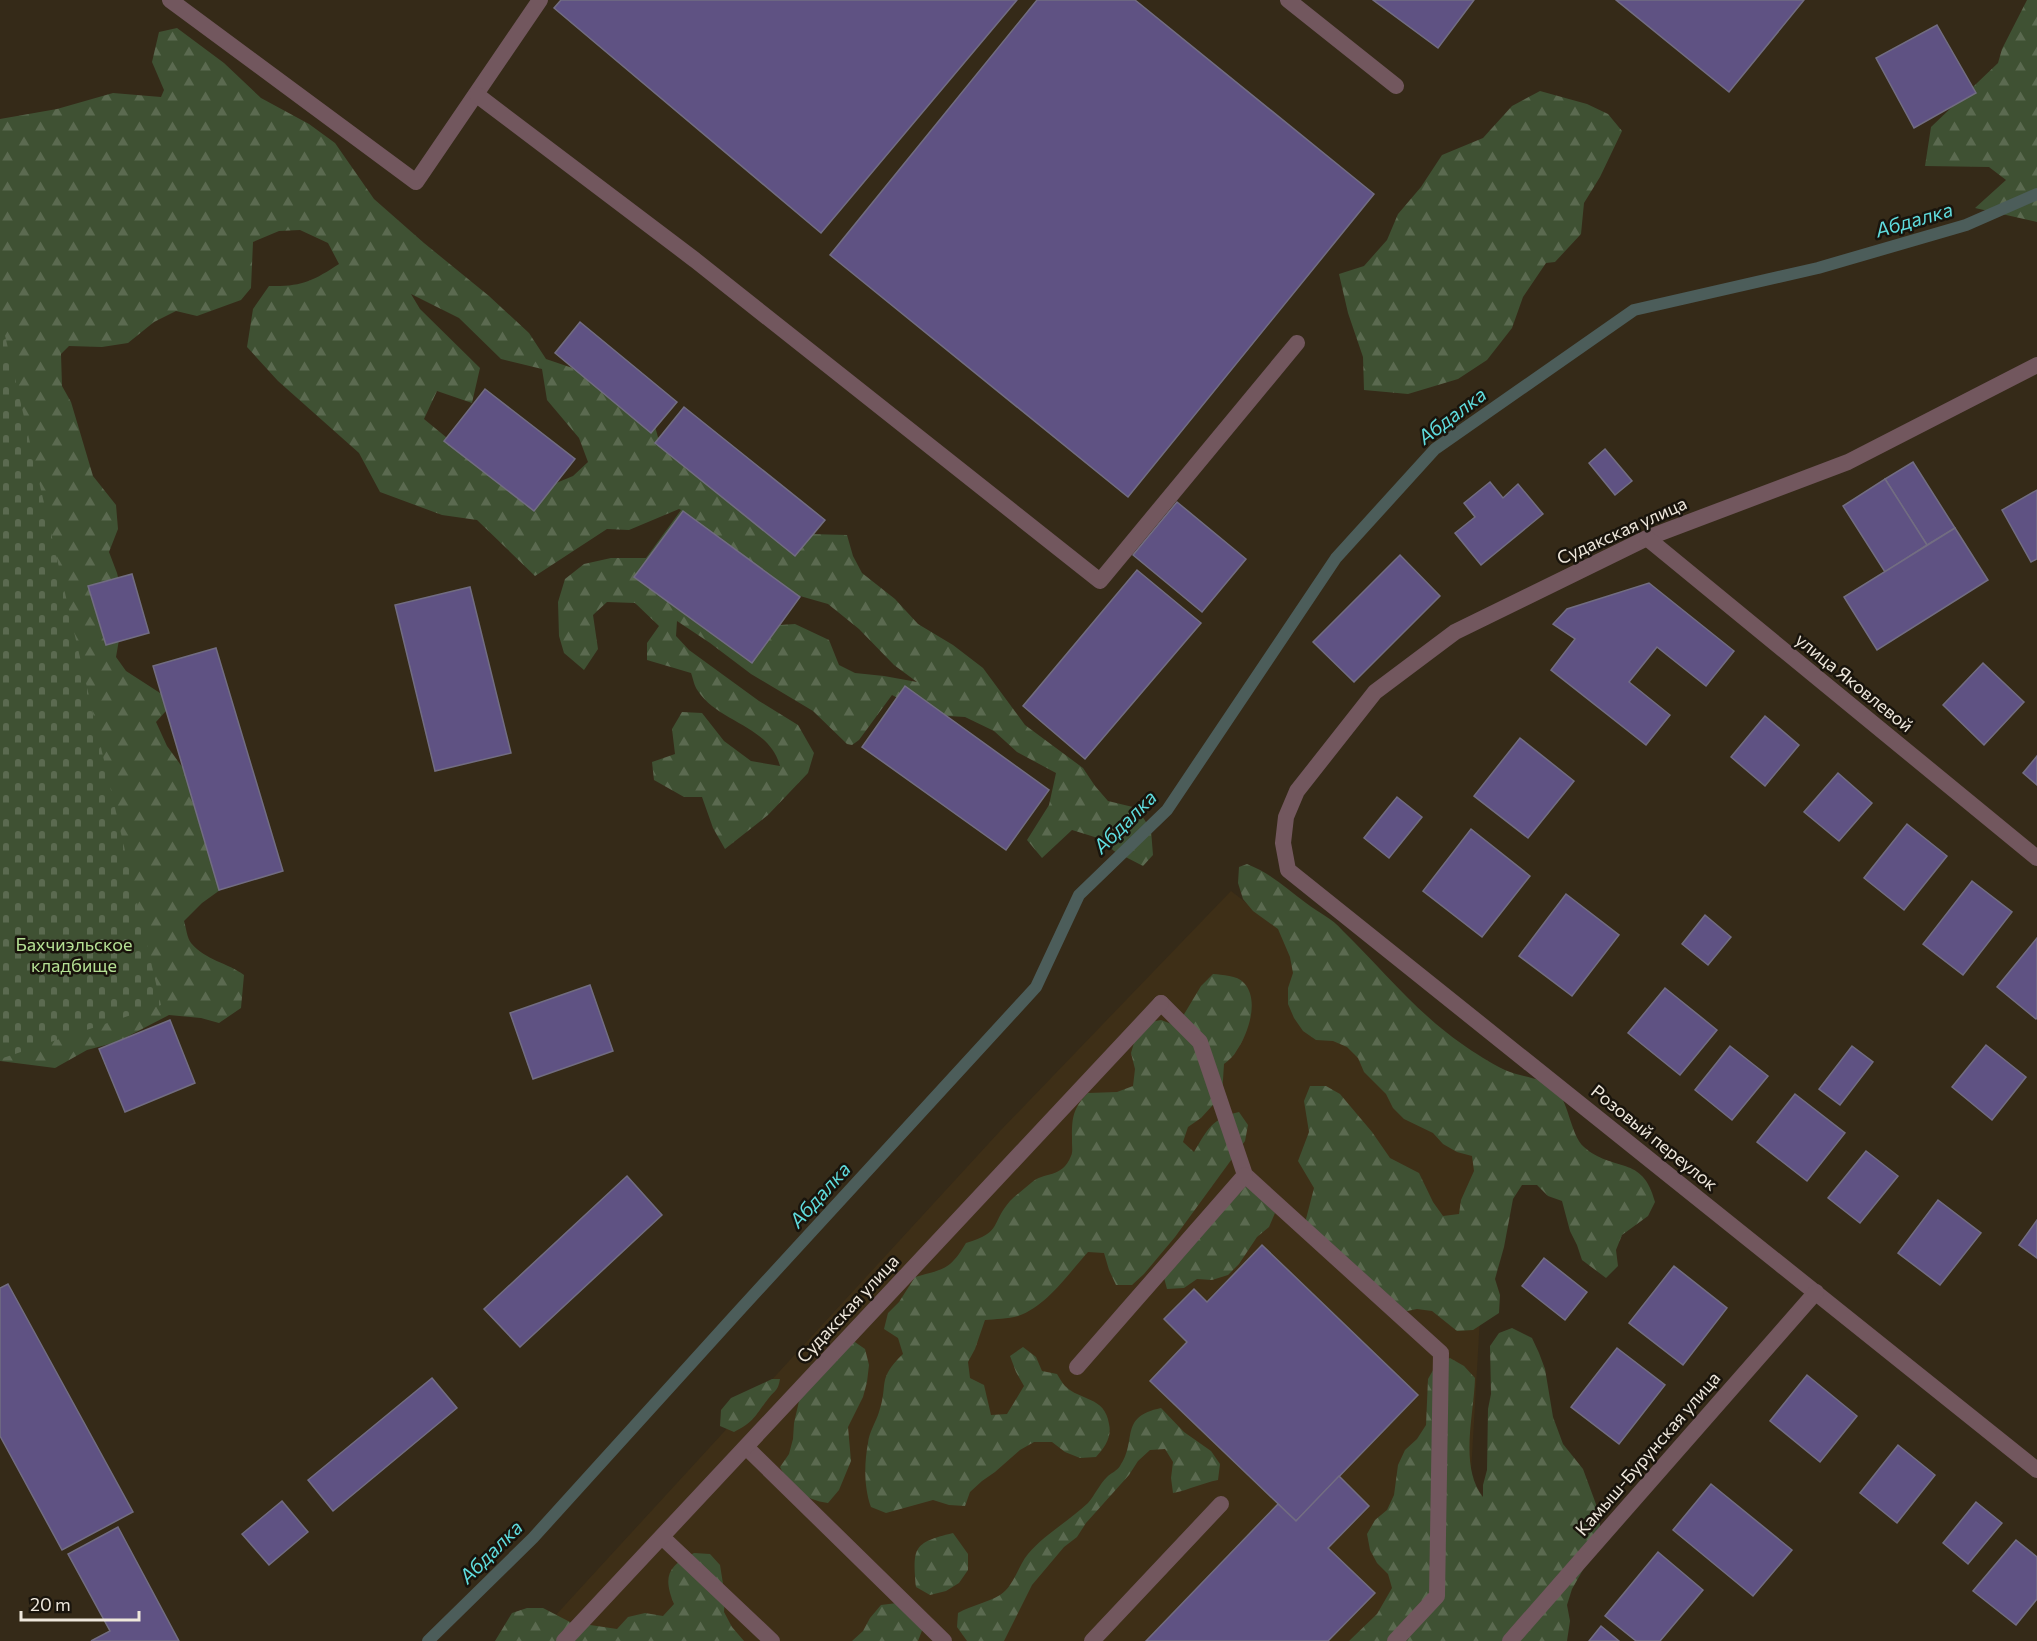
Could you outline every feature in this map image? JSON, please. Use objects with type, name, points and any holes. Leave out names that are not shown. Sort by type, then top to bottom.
[{"type":"street","points":[[170,0],[417,182],[540,0]]},
{"type":"street","points":[[1288,0],[1396,86]]},
{"type":"street","points":[[477,94],[695,260],[1100,581],[1297,343]]},
{"type":"street","name":"Судакская улица","points":[[1286,817],[1297,791],[1375,692],[1455,632],[1647,538],[1848,462],[2037,365]]},
{"type":"street","name":"улица Яковлевой","points":[[1647,538],[2037,858]]},
{"type":"street","name":"Розовый переулок","points":[[1286,817],[1283,843],[1288,870],[2037,1470]]},
{"type":"street","name":"Судакская улица","points":[[564,1641],[1161,1003],[1200,1042],[1245,1175]]},
{"type":"street","points":[[1077,1367],[1245,1175],[1441,1353],[1437,1596],[1395,1641]]},
{"type":"street","name":"Камыш-Бурунская улица","points":[[1510,1641],[1816,1292]]},
{"type":"street","points":[[746,1447],[944,1641]]},
{"type":"street","points":[[1092,1641],[1221,1504]]},
{"type":"street","points":[[662,1537],[772,1641]]},
{"type":"shaded area","points":[[1231,891],[1493,1093],[1463,1612],[1437,1641],[532,1641],[1001,1130]]},
{"type":"green space","points":[[2027,0],[2037,0],[2037,222],[1975,208],[2006,180],[1989,167],[1925,166],[1931,127],[1998,63],[2002,49]]},
{"type":"green space","points":[[177,28],[224,63],[261,98],[309,124],[335,143],[374,199],[489,296],[529,333],[546,359],[596,376],[650,408],[659,441],[809,534],[847,535],[853,556],[862,573],[895,599],[918,624],[953,645],[983,668],[1025,725],[1083,768],[1108,801],[1137,808],[1151,830],[1153,855],[1143,866],[1114,851],[1101,839],[1072,830],[1042,858],[1027,840],[1049,805],[1056,773],[1017,752],[994,731],[965,717],[931,715],[892,695],[859,740],[852,745],[847,744],[813,711],[751,674],[677,621],[676,636],[689,650],[759,701],[798,725],[814,753],[808,773],[768,815],[725,849],[713,828],[702,797],[684,797],[654,780],[652,762],[675,754],[672,729],[682,712],[702,713],[724,741],[751,761],[780,766],[766,741],[707,702],[697,689],[691,673],[647,660],[647,643],[659,626],[635,603],[607,602],[593,615],[598,649],[584,670],[564,653],[559,636],[558,602],[565,579],[584,564],[611,558],[646,558],[681,510],[629,530],[607,529],[535,576],[477,520],[442,515],[380,492],[359,453],[278,381],[247,347],[253,309],[269,286],[306,282],[339,264],[328,243],[300,230],[279,231],[253,242],[251,288],[241,300],[197,316],[176,311],[154,322],[128,343],[102,347],[69,346],[61,354],[62,386],[71,402],[93,476],[116,505],[118,529],[109,552],[125,605],[116,657],[126,671],[174,702],[156,722],[167,746],[188,775],[234,880],[202,903],[184,921],[191,943],[197,949],[244,975],[241,1008],[219,1023],[201,1018],[169,1015],[117,1042],[87,1050],[55,1068],[0,1061],[0,119],[57,109],[113,93],[161,97],[164,90],[152,62],[159,32]],"holes":[[[411,294],[459,318],[501,359],[542,369],[547,400],[579,438],[588,462],[573,476],[549,486],[486,470],[424,419],[437,391],[472,403],[480,368],[420,309]],[[800,596],[828,604],[859,629],[894,665],[917,682],[855,673],[839,665],[829,640],[795,624],[780,625]]]},
{"type":"green space","points":[[1540,91],[1587,104],[1608,114],[1622,131],[1600,177],[1584,203],[1581,234],[1555,262],[1546,263],[1523,297],[1512,328],[1487,360],[1458,379],[1408,394],[1364,390],[1363,357],[1348,313],[1339,274],[1364,266],[1387,240],[1398,214],[1421,187],[1442,155],[1483,138],[1512,106]]},
{"type":"green space","name":"Бахчиэльское кладбище","points":[[0,314],[161,1005],[0,1059]]},
{"type":"green space","points":[[1247,864],[1271,876],[1334,922],[1415,1005],[1462,1044],[1505,1070],[1553,1086],[1563,1099],[1579,1141],[1584,1147],[1606,1160],[1635,1170],[1643,1177],[1650,1187],[1655,1202],[1648,1216],[1622,1235],[1616,1250],[1618,1266],[1606,1278],[1582,1260],[1570,1231],[1562,1201],[1548,1196],[1537,1185],[1522,1185],[1513,1199],[1495,1279],[1500,1295],[1499,1313],[1473,1330],[1457,1331],[1432,1311],[1417,1309],[1402,1312],[1308,1234],[1306,1219],[1314,1188],[1298,1161],[1309,1132],[1304,1101],[1310,1086],[1326,1086],[1340,1094],[1372,1132],[1390,1158],[1419,1173],[1433,1202],[1443,1216],[1459,1214],[1461,1200],[1474,1171],[1472,1156],[1457,1152],[1443,1144],[1433,1133],[1404,1119],[1393,1108],[1386,1094],[1364,1072],[1358,1058],[1347,1047],[1333,1041],[1316,1040],[1303,1031],[1288,1004],[1288,988],[1293,973],[1290,957],[1278,929],[1253,911],[1243,899],[1238,883],[1239,867]]},
{"type":"green space","points":[[1213,974],[1233,977],[1244,983],[1251,998],[1251,1017],[1241,1043],[1233,1056],[1224,1064],[1222,1095],[1201,1118],[1188,1127],[1183,1142],[1194,1152],[1211,1126],[1222,1118],[1239,1112],[1248,1125],[1245,1141],[1175,1237],[1132,1285],[1116,1285],[1104,1253],[1088,1252],[1048,1297],[1029,1311],[1018,1316],[985,1320],[968,1362],[970,1378],[984,1385],[991,1415],[1007,1414],[1024,1386],[1010,1356],[1023,1347],[1036,1357],[1042,1371],[1057,1374],[1071,1391],[1103,1408],[1110,1429],[1105,1446],[1096,1457],[1080,1458],[1065,1452],[1052,1442],[1034,1442],[1020,1450],[970,1492],[965,1506],[949,1505],[933,1500],[886,1513],[871,1507],[865,1476],[869,1439],[882,1402],[886,1376],[903,1354],[898,1338],[884,1329],[888,1313],[899,1302],[915,1277],[940,1270],[950,1264],[966,1243],[991,1231],[1004,1209],[1017,1194],[1036,1179],[1063,1168],[1072,1154],[1075,1110],[1082,1099],[1088,1093],[1117,1092],[1133,1086],[1135,1069],[1131,1053],[1136,1036],[1145,1023],[1161,1020],[1177,1026],[1201,986]]},
{"type":"green space","points":[[1237,1175],[1275,1213],[1269,1227],[1257,1237],[1239,1264],[1228,1275],[1212,1280],[1197,1279],[1184,1288],[1167,1289],[1163,1274]]},
{"type":"green space","points":[[1512,1328],[1532,1338],[1545,1369],[1553,1417],[1563,1444],[1583,1469],[1600,1515],[1600,1531],[1588,1561],[1572,1589],[1567,1605],[1570,1621],[1567,1641],[1349,1641],[1377,1614],[1392,1588],[1388,1574],[1377,1563],[1370,1550],[1367,1534],[1375,1520],[1387,1510],[1394,1495],[1398,1465],[1405,1450],[1417,1439],[1426,1425],[1428,1379],[1436,1365],[1450,1358],[1464,1366],[1475,1378],[1470,1440],[1471,1471],[1483,1497],[1487,1470],[1488,1409],[1491,1394],[1490,1346],[1499,1333]]},
{"type":"green space","points":[[852,1340],[865,1349],[869,1365],[867,1382],[863,1397],[848,1427],[851,1461],[839,1490],[828,1503],[812,1499],[799,1492],[788,1481],[780,1467],[789,1454],[804,1379],[811,1365]]},
{"type":"green space","points":[[772,1379],[780,1379],[777,1388],[750,1422],[734,1432],[720,1426],[721,1410],[731,1398]]},
{"type":"green space","points":[[1161,1408],[1184,1432],[1211,1451],[1220,1464],[1218,1480],[1173,1493],[1171,1478],[1173,1462],[1165,1449],[1150,1450],[1138,1461],[1077,1537],[1064,1547],[1032,1585],[1004,1641],[967,1641],[957,1627],[958,1613],[995,1598],[1005,1591],[1028,1554],[1088,1503],[1104,1480],[1119,1468],[1128,1447],[1134,1423],[1139,1417]]},
{"type":"green space","points":[[953,1533],[968,1554],[968,1570],[959,1583],[946,1591],[930,1595],[916,1587],[915,1564],[918,1549],[930,1540]]},
{"type":"green space","points":[[694,1553],[710,1554],[720,1565],[725,1596],[724,1612],[732,1627],[744,1641],[495,1641],[512,1613],[527,1608],[543,1608],[570,1622],[617,1629],[628,1617],[645,1613],[663,1616],[674,1604],[668,1579],[670,1573],[678,1563]]},
{"type":"green space","points":[[897,1603],[923,1628],[918,1641],[852,1641],[863,1631],[881,1605]]},
{"type":"building","points":[[561,0],[1017,0],[821,233],[554,8]]},
{"type":"building","points":[[1037,0],[1135,0],[1374,194],[1128,497],[830,255]]},
{"type":"building","points":[[1373,0],[1474,0],[1438,48]]},
{"type":"building","points":[[1616,0],[1804,0],[1729,92]]},
{"type":"building","points":[[1937,25],[1976,93],[1914,128],[1876,58]]},
{"type":"building","points":[[580,322],[677,402],[651,433],[555,353]]},
{"type":"building","points":[[485,389],[575,459],[534,511],[444,441]]},
{"type":"building","points":[[684,407],[825,520],[795,556],[655,443]]},
{"type":"building","points":[[1605,449],[1632,481],[1615,495],[1589,463]]},
{"type":"building","points":[[1913,462],[1955,528],[1927,545],[1885,479]]},
{"type":"building","points":[[1885,479],[1927,545],[1885,572],[1843,506]]},
{"type":"building","points":[[1490,482],[1503,498],[1518,484],[1543,514],[1481,565],[1455,533],[1475,517],[1464,503]]},
{"type":"building","points":[[2037,490],[2037,559],[2031,562],[2002,510]]},
{"type":"building","points":[[1177,502],[1246,559],[1202,612],[1133,555]]},
{"type":"building","points":[[683,511],[800,597],[752,663],[634,577]]},
{"type":"building","points":[[1955,528],[1988,580],[1877,650],[1844,597]]},
{"type":"building","points":[[1400,555],[1440,596],[1354,682],[1313,642]]},
{"type":"building","points":[[1137,570],[1201,623],[1085,759],[1023,706]]},
{"type":"building","points":[[132,574],[149,633],[106,645],[88,586]]},
{"type":"building","points":[[1649,583],[1734,651],[1706,686],[1657,647],[1629,682],[1670,715],[1646,745],[1551,670],[1575,639],[1553,624],[1567,609]]},
{"type":"building","points":[[470,587],[511,753],[435,771],[395,605]]},
{"type":"building","points":[[216,648],[283,871],[219,890],[153,666]]},
{"type":"building","points":[[1983,663],[2024,702],[1984,745],[1943,705]]},
{"type":"building","points":[[905,686],[1049,790],[1006,850],[862,747]]},
{"type":"building","points":[[1765,716],[1799,745],[1765,786],[1731,757]]},
{"type":"building","points":[[1520,738],[1574,781],[1528,838],[1474,796]]},
{"type":"building","points":[[2037,756],[2037,785],[2023,773]]},
{"type":"building","points":[[1838,773],[1872,803],[1839,841],[1804,812]]},
{"type":"building","points":[[1397,797],[1422,817],[1389,858],[1364,838]]},
{"type":"building","points":[[1907,824],[1947,856],[1904,910],[1864,878]]},
{"type":"building","points":[[1471,829],[1530,876],[1482,937],[1423,891]]},
{"type":"building","points":[[1972,881],[2012,912],[1963,975],[1923,944]]},
{"type":"building","points":[[1566,894],[1619,935],[1572,996],[1519,956]]},
{"type":"building","points":[[1705,915],[1731,937],[1708,965],[1682,944]]},
{"type":"building","points":[[2037,938],[2037,1018],[2036,1019],[1997,987]]},
{"type":"building","points":[[590,985],[613,1051],[533,1079],[510,1013]]},
{"type":"building","points":[[1665,988],[1717,1030],[1680,1075],[1628,1033]]},
{"type":"building","points":[[170,1020],[195,1083],[125,1112],[99,1049]]},
{"type":"building","points":[[1986,1045],[2026,1077],[1992,1120],[1952,1087]]},
{"type":"building","points":[[1730,1046],[1768,1076],[1732,1120],[1695,1090]]},
{"type":"building","points":[[1852,1046],[1873,1062],[1840,1105],[1819,1089]]},
{"type":"building","points":[[1795,1094],[1845,1133],[1807,1181],[1757,1142]]},
{"type":"building","points":[[1866,1151],[1898,1176],[1860,1223],[1828,1198]]},
{"type":"building","points":[[627,1176],[662,1215],[520,1347],[484,1309]]},
{"type":"building","points":[[1938,1200],[1981,1233],[1940,1285],[1898,1253]]},
{"type":"building","points":[[2037,1220],[2037,1258],[2019,1245]]},
{"type":"building","points":[[1262,1245],[1418,1395],[1296,1521],[1150,1381],[1187,1342],[1164,1319],[1194,1289],[1207,1302]]},
{"type":"building","points":[[1544,1258],[1587,1292],[1565,1320],[1522,1286]]},
{"type":"building","points":[[1674,1266],[1727,1308],[1683,1365],[1629,1323]]},
{"type":"building","points":[[8,1284],[133,1512],[62,1550],[0,1436],[0,1288]]},
{"type":"building","points":[[1617,1348],[1665,1385],[1619,1444],[1571,1407]]},
{"type":"building","points":[[1807,1375],[1857,1416],[1820,1462],[1770,1421]]},
{"type":"building","points":[[432,1378],[457,1408],[333,1511],[308,1480]]},
{"type":"building","points":[[1898,1445],[1935,1475],[1897,1523],[1860,1493]]},
{"type":"building","points":[[1339,1476],[1369,1506],[1328,1548],[1375,1593],[1328,1641],[1146,1641],[1278,1504],[1296,1521]]},
{"type":"building","points":[[1711,1484],[1792,1550],[1753,1596],[1673,1530]]},
{"type":"building","points":[[282,1501],[308,1532],[269,1565],[242,1534]]},
{"type":"building","points":[[1976,1502],[2002,1523],[1968,1564],[1943,1543]]},
{"type":"building","points":[[118,1527],[179,1641],[91,1641],[110,1631],[68,1554]]},
{"type":"building","points":[[2016,1540],[2037,1557],[2037,1599],[2016,1625],[1973,1591]]},
{"type":"building","points":[[1658,1552],[1703,1590],[1660,1641],[1636,1641],[1605,1616]]},
{"type":"building","points":[[1601,1626],[1619,1641],[1589,1641]]},
{"type":"waterway","name":"Абдалка","points":[[428,1641],[533,1538],[1036,987],[1079,895],[1167,810],[1336,558],[1435,449],[1634,310],[1818,268],[1966,225],[2037,194]]}]
